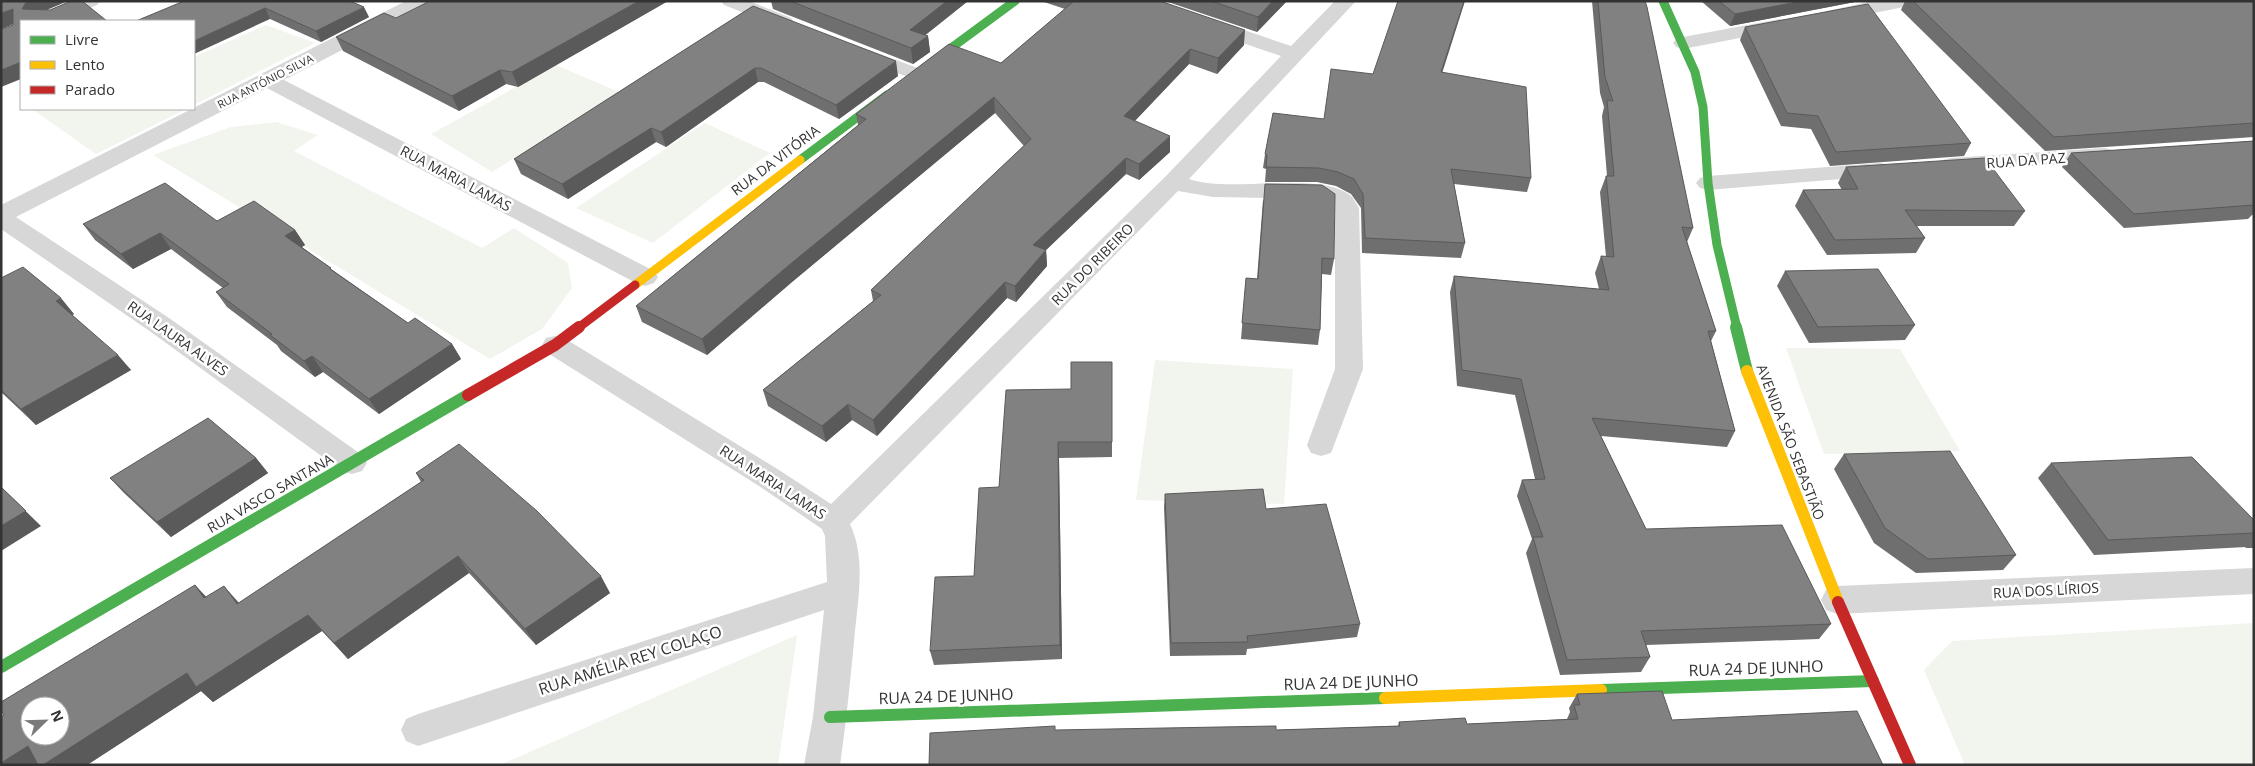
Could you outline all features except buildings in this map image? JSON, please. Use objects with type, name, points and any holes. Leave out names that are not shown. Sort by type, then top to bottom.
[{"type":"street","points":[[45,20],[90,1]]},
{"type":"street","name":"RUA ANTÓNIO SILVA","points":[[1,216],[422,1]]},
{"type":"street","points":[[731,1],[804,30]]},
{"type":"street","name":"RUA DA VITÓRIA","points":[[555,345],[1015,1]]},
{"type":"street","points":[[1138,1],[1295,54]]},
{"type":"street","name":"AVENIDA SÃO SEBASTIÃO","points":[[1663,1],[1695,72],[1703,107],[1708,183],[1726,288],[1748,377],[1837,600],[1910,765]]},
{"type":"street","points":[[1683,44],[1904,1]]},
{"type":"street","name":"RUA DO RIBEIRO","points":[[833,521],[1174,181],[1295,54],[1339,3]]},
{"type":"street","points":[[842,45],[908,80]]},
{"type":"street","name":"RUA MARIA LAMAS","points":[[268,80],[645,277]]},
{"type":"street","name":"RUA DA PAZ","points":[[1933,167],[2129,154]]},
{"type":"street","points":[[1708,183],[1904,169]]},
{"type":"street","points":[[1174,181],[1213,190],[1324,192],[1342,201],[1347,208],[1349,369],[1321,445]]},
{"type":"street","name":"RUA LAURA ALVES","points":[[1,216],[160,325],[352,463]]},
{"type":"street","name":"RUA MARIA LAMAS","points":[[555,345],[769,478],[833,521],[840,536],[843,554],[843,590],[830,717],[822,765]]},
{"type":"street","name":"RUA VASCO SANTANA","points":[[1,667],[555,345]]},
{"type":"street","name":"RUA DOS LÍRIOS","points":[[1837,600],[2254,581]]},
{"type":"street","name":"RUA AMÉLIA REY COLAÇO","points":[[418,730],[843,590]]},
{"type":"street","name":"RUA 24 DE JUNHO","points":[[830,717],[1873,680]]},
{"type":"shaded area","points":[[266,25],[315,43],[195,104],[195,57]]},
{"type":"shaded area","points":[[556,65],[619,92],[492,172],[431,134]]},
{"type":"shaded area","points":[[33,110],[184,110],[96,154]]},
{"type":"shaded area","points":[[276,122],[318,135],[294,151],[482,248],[514,228],[568,263],[572,288],[542,329],[490,359],[153,155],[231,127]]},
{"type":"shaded area","points":[[705,123],[770,153],[653,243],[576,208]]},
{"type":"shaded area","points":[[1786,348],[1900,349],[1960,451],[1824,454]]},
{"type":"shaded area","points":[[1155,360],[1293,369],[1284,504],[1136,500]]},
{"type":"shaded area","points":[[2254,623],[2254,765],[1965,765],[1924,670],[1952,641]]},
{"type":"shaded area","points":[[797,635],[778,765],[500,765]]},
{"type":"traffic: fast","points":[[924,68],[1015,1]]},
{"type":"traffic: fast","points":[[1663,1],[1695,72],[1703,107],[1708,183],[1717,245],[1747,371]]},
{"type":"traffic: fast","points":[[800,160],[887,95]]},
{"type":"traffic: fast","points":[[1,667],[468,395]]},
{"type":"traffic: fast","points":[[1601,690],[1873,681]]},
{"type":"traffic: fast","points":[[830,717],[1385,698]]},
{"type":"traffic: slow","points":[[635,285],[800,160]]},
{"type":"traffic: slow","points":[[1747,371],[1838,602]]},
{"type":"traffic: slow","points":[[1385,698],[1601,690]]},
{"type":"traffic: jam","points":[[468,395],[555,345],[635,285]]},
{"type":"traffic: jam","points":[[1838,602],[1910,765]]}]
